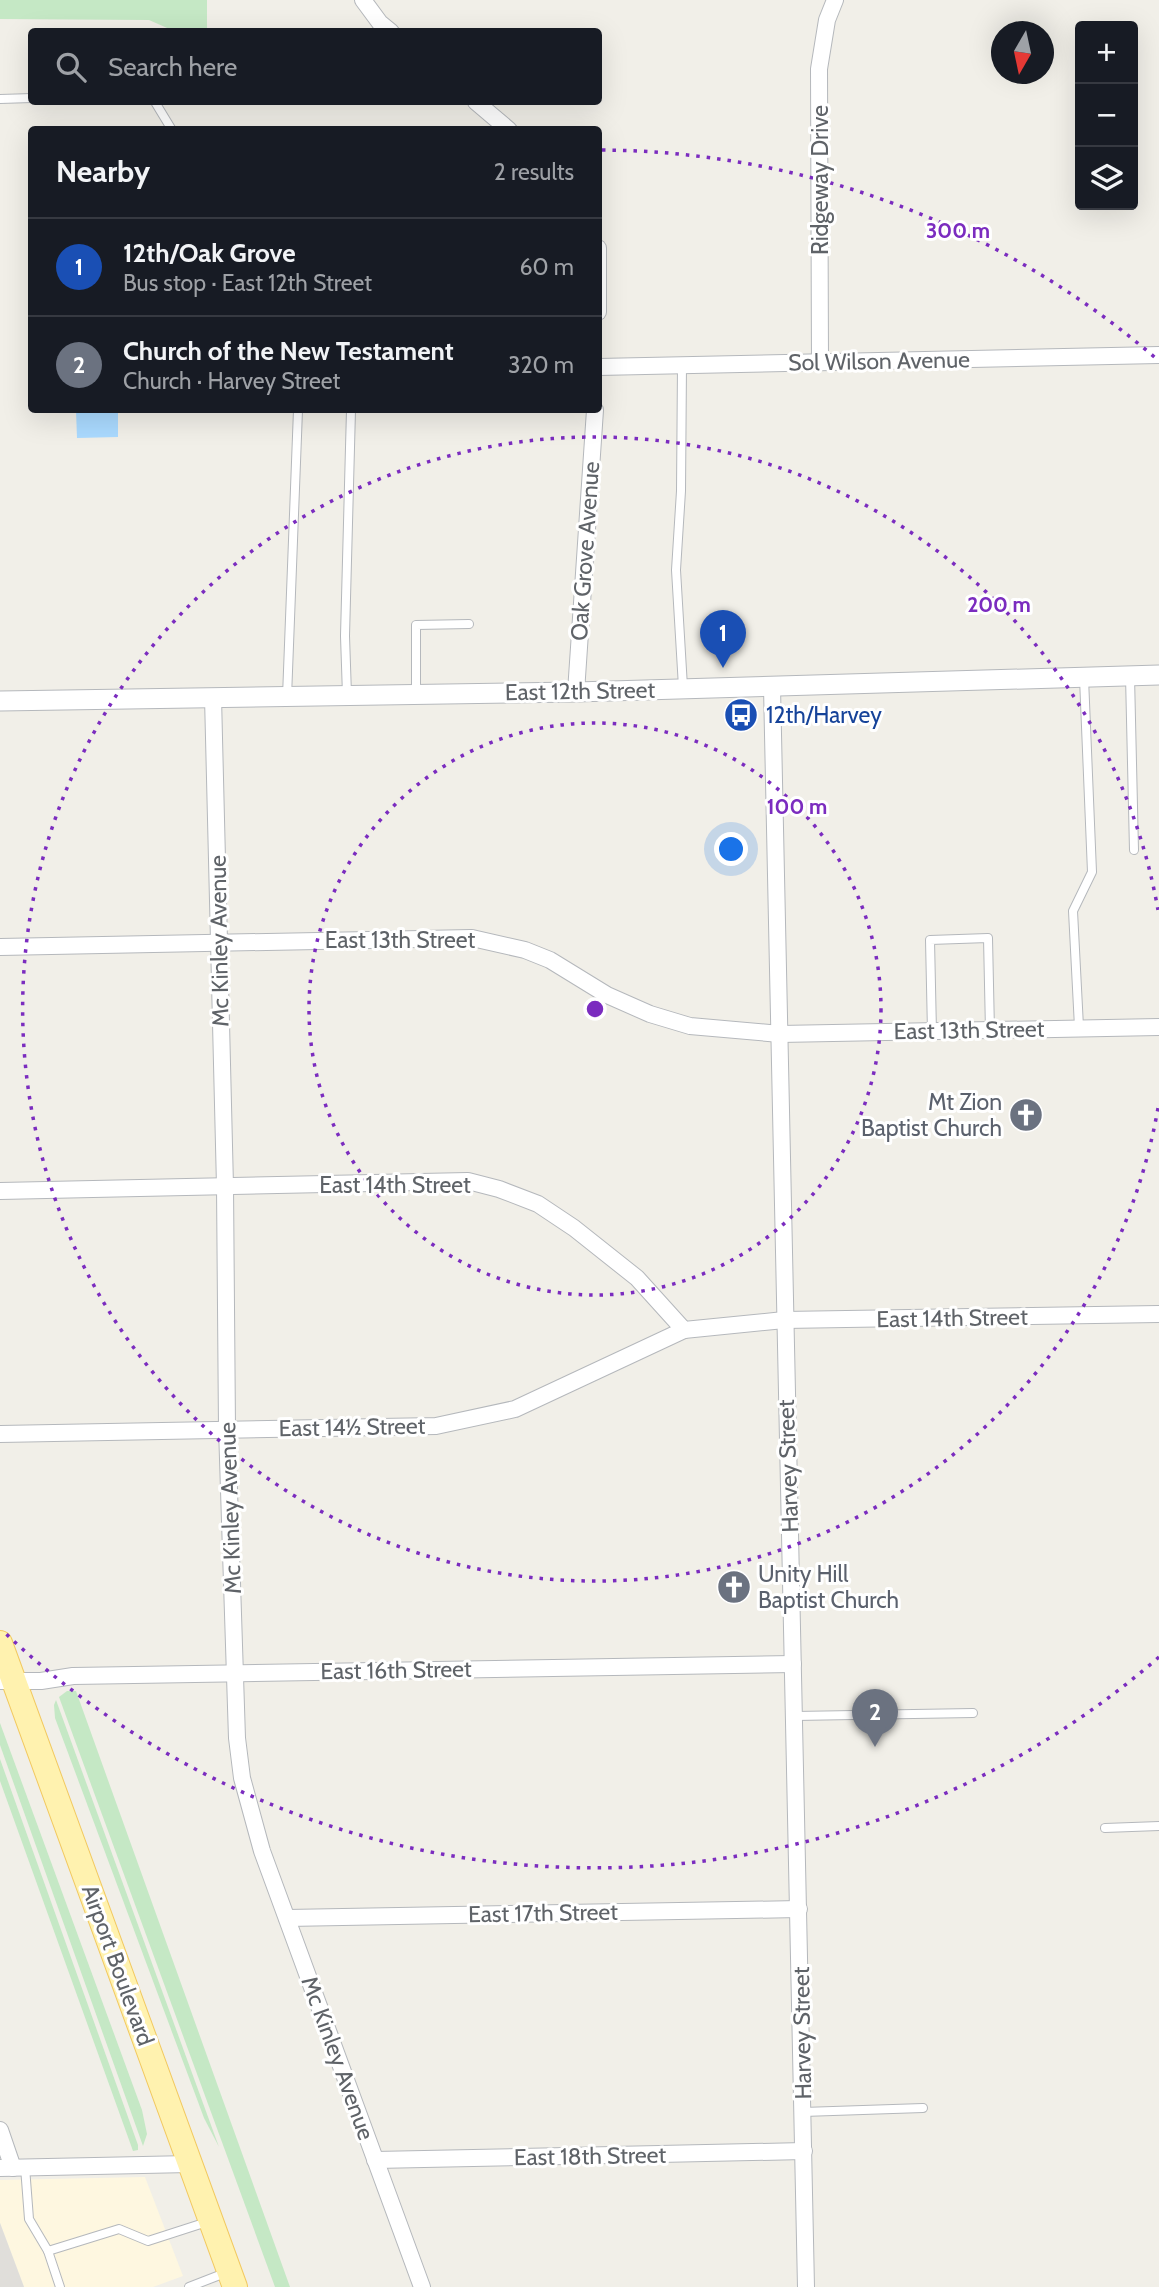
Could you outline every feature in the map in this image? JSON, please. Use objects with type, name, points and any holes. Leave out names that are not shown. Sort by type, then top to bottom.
[{"type":"main road","name":"Airport Boulevard","points":[[0,1643],[7,1681],[233,2279]]},
{"type":"street","points":[[363,0],[386,28]]},
{"type":"street","name":"Ridgeway Drive","points":[[820,362],[819,69],[827,20],[835,0]]},
{"type":"street","points":[[479,105],[504,126]]},
{"type":"street","name":"Sol Wilson Avenue","points":[[602,367],[1159,355]]},
{"type":"street","name":"Oak Grove Avenue","points":[[576,691],[595,413]]},
{"type":"street","name":"East 12th Street","points":[[0,701],[772,687],[1159,675]]},
{"type":"street","name":"Harvey Street","points":[[772,687],[806,2287]]},
{"type":"street","name":"Mc Kinley Avenue","points":[[213,697],[225,1186],[227,1428],[237,1738],[242,1778],[252,1821],[422,2287]]},
{"type":"street","name":"East 13th Street","points":[[0,947],[472,938],[499,943],[550,960],[607,995],[650,1014],[690,1026],[780,1034],[1159,1027]]},
{"type":"street","name":"East 14th Street","points":[[0,1191],[468,1181],[538,1204],[574,1228],[637,1278],[684,1330],[784,1320],[1159,1314]]},
{"type":"street","name":"East 14½ Street","points":[[0,1434],[436,1426],[515,1409],[684,1330]]},
{"type":"street","name":"East 16th Street","points":[[7,1681],[41,1681],[73,1676],[793,1664]]},
{"type":"street","name":"East 17th Street","points":[[287,1918],[799,1909]]},
{"type":"street","points":[[0,2130],[13,2168],[190,2164]]},
{"type":"street","name":"East 18th Street","points":[[375,2161],[804,2151]]},
{"type":"lane","points":[[0,99],[28,98]]},
{"type":"lane","points":[[157,105],[170,126]]},
{"type":"lane","points":[[682,365],[681,491],[676,570],[683,688]]},
{"type":"lane","points":[[287,696],[298,413]]},
{"type":"lane","points":[[347,695],[345,636],[351,413]]},
{"type":"lane","points":[[416,694],[416,625],[469,624]]},
{"type":"lane","points":[[1130,676],[1134,850]]},
{"type":"lane","points":[[1079,1027],[1073,911],[1092,872],[1084,677]]},
{"type":"lane","points":[[932,1032],[930,940],[988,938],[990,1031]]},
{"type":"lane","points":[[795,1716],[973,1713]]},
{"type":"lane","points":[[1105,1828],[1159,1826]]},
{"type":"lane","points":[[803,2112],[923,2108]]},
{"type":"lane","points":[[13,2168],[29,2219],[48,2251],[60,2287]]},
{"type":"lane","points":[[48,2251],[119,2229],[148,2241],[211,2221]]},
{"type":"lane","points":[[189,2287],[233,2279]]},
{"type":"shaded area","points":[[145,2177],[183,2276],[153,2287],[24,2287],[0,2223],[0,2180]]},
{"type":"shaded area","points":[[0,2223],[24,2287],[0,2287]]},
{"type":"green space","points":[[0,0],[207,0],[207,28],[167,28],[149,20],[0,19]]},
{"type":"green space","points":[[67,1691],[76,1691],[290,2287],[275,2287],[59,1697]]},
{"type":"green space","points":[[56,1700],[219,2147],[204,2118],[55,1718]]},
{"type":"green space","points":[[0,1723],[142,2110],[147,2134],[143,2146],[0,1745]]},
{"type":"green space","points":[[0,1759],[138,2150],[133,2151],[0,1781]]},
{"type":"water","points":[[76,413],[118,413],[118,437],[77,438]]},
{"type":"place","name":"12th/Oak Grove","points":[[723,668]]},
{"type":"place","name":"12th/Harvey","points":[[741,715]]},
{"type":"place","name":"Mt Zion Baptist Church","points":[[1026,1115]]},
{"type":"place","name":"Unity Hill Baptist Church","points":[[734,1587]]},
{"type":"place","name":"Church of the New Testament","points":[[875,1747]]}]
